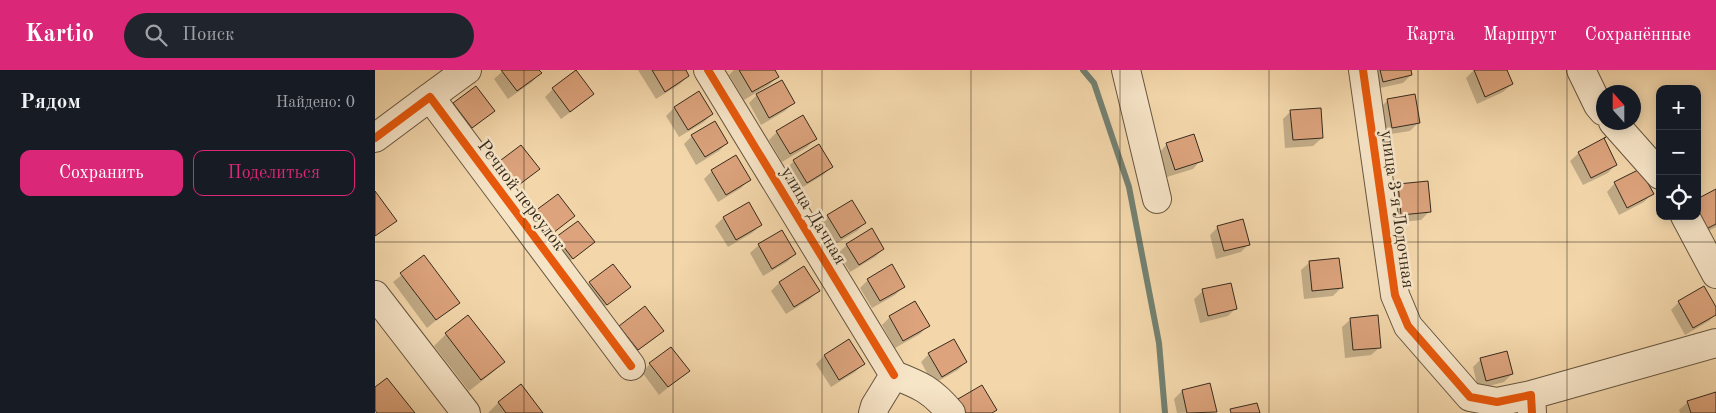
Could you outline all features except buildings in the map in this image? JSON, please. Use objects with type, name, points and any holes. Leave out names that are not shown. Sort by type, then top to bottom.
[{"type":"street","points":[[375,138],[467,70]]},
{"type":"street","name":"улица Дачная","points":[[708,70],[894,375]]},
{"type":"street","name":"улица 3-я Лодочная","points":[[1363,70],[1395,295],[1408,326],[1470,397],[1497,402],[1531,404],[1716,343]]},
{"type":"street","points":[[1581,70],[1596,101]]},
{"type":"street","points":[[1128,71],[1157,199]]},
{"type":"street","name":"Речной переулок","points":[[430,97],[631,366]]},
{"type":"street","points":[[1620,130],[1656,170]]},
{"type":"street","points":[[1687,220],[1716,274]]},
{"type":"street","points":[[375,295],[466,413]]},
{"type":"street","points":[[873,413],[875,406],[894,375],[921,386],[937,397],[951,413]]},
{"type":"waterway","points":[[1083,70],[1094,83],[1129,187],[1159,343],[1165,413]]},
{"type":"cycle path","points":[[708,70],[894,375]]},
{"type":"cycle path","points":[[1363,70],[1395,295],[1408,326],[1470,397],[1497,402],[1531,395],[1532,413]]},
{"type":"cycle path","points":[[375,138],[430,97],[631,366]]}]
